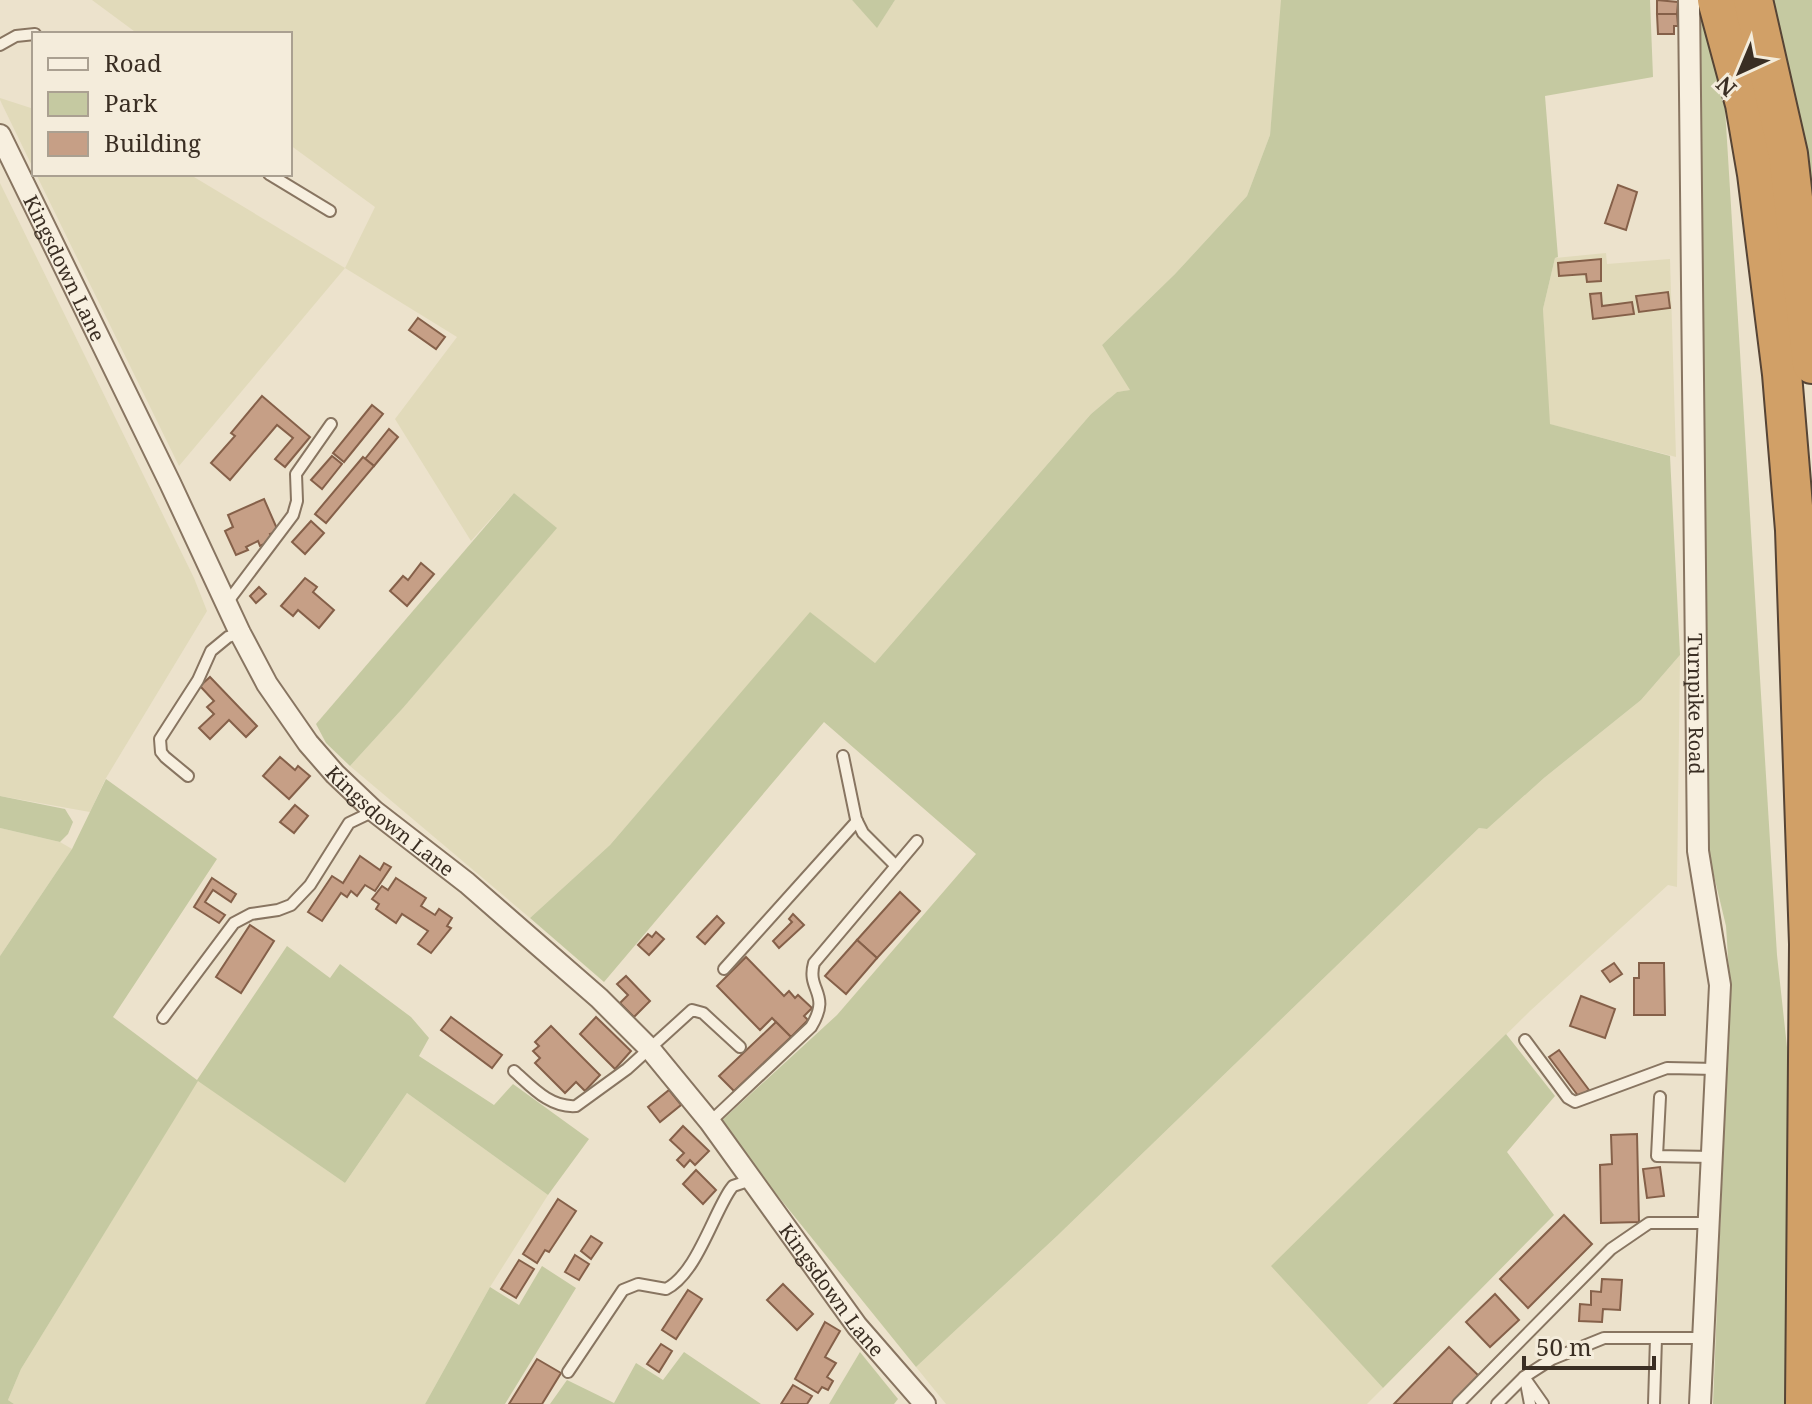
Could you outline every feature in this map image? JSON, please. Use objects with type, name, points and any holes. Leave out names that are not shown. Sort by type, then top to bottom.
[{"type":"highway","points":[[1717,0],[1745,104],[1757,174],[1782,374],[1795,530],[1809,958],[1805,1404]]},
{"type":"highway","points":[[1753,0],[1788,154],[1812,364]]},
{"type":"street","name":"Turnpike Road","points":[[1689,0],[1698,851],[1720,985],[1700,1404]]},
{"type":"street","name":"Kingsdown Lane","points":[[0,135],[240,633],[267,684],[308,743],[374,811],[478,893],[599,998],[650,1049],[710,1122],[857,1326],[925,1404]]},
{"type":"lane","points":[[0,45],[16,36],[32,34]]},
{"type":"lane","points":[[272,176],[330,211]]},
{"type":"lane","points":[[226,604],[293,515],[297,501],[296,474],[331,424]]},
{"type":"lane","points":[[188,776],[161,752],[160,739],[198,680],[211,651],[228,637],[240,633]]},
{"type":"lane","points":[[843,756],[857,821],[874,846],[896,866]]},
{"type":"lane","points":[[163,1018],[234,923],[251,914],[291,905],[310,885],[349,823],[374,811]]},
{"type":"lane","points":[[724,969],[857,821]]},
{"type":"lane","points":[[710,1122],[811,1027],[820,1013],[821,999],[812,978],[814,963],[917,841]]},
{"type":"lane","points":[[514,1071],[551,1101],[566,1107],[576,1106],[650,1049],[692,1010],[703,1013],[740,1047]]},
{"type":"lane","points":[[1525,1040],[1568,1098],[1575,1102],[1667,1068],[1716,1069]]},
{"type":"lane","points":[[1660,1097],[1657,1156],[1712,1157]]},
{"type":"lane","points":[[568,1372],[623,1290],[638,1284],[666,1289],[677,1282],[730,1190],[751,1180]]},
{"type":"lane","points":[[1458,1404],[1611,1249],[1649,1223],[1709,1223]]},
{"type":"lane","points":[[1497,1404],[1524,1377],[1552,1359],[1604,1338],[1703,1338]]},
{"type":"lane","points":[[1654,1404],[1656,1338]]},
{"type":"lane","points":[[1524,1377],[1530,1404]]},
{"type":"lane","points":[[1524,1377],[1543,1404]]},
{"type":"shaded area","points":[[92,0],[852,0],[877,27],[895,0],[1281,0],[1282,3],[1270,135],[1247,196],[1175,274],[1102,345],[1131,390],[1117,392],[1091,414],[875,663],[810,613],[610,845],[530,918],[350,766],[556,528],[514,493],[471,541],[395,419],[457,337],[345,268],[375,207],[292,146],[292,32],[135,32]]},
{"type":"shaded area","points":[[0,100],[32,108],[32,166]]},
{"type":"shaded area","points":[[37,176],[192,176],[345,268],[179,466]]},
{"type":"shaded area","points":[[0,183],[194,578],[207,611],[106,778],[90,812],[0,796]]},
{"type":"shaded area","points":[[1606,253],[1607,264],[1670,259],[1676,457],[1549,424],[1543,309],[1555,258]]},
{"type":"shaded area","points":[[1680,655],[1677,887],[1668,885],[1530,1011],[1272,1266],[1383,1388],[1367,1404],[946,1404],[916,1367],[1057,1236],[1479,828],[1487,829],[1544,778],[1641,700]]},
{"type":"shaded area","points":[[0,828],[60,842],[72,849],[0,956]]},
{"type":"shaded area","points":[[198,1080],[345,1183],[407,1093],[548,1195],[490,1287],[425,1404],[14,1404],[8,1400],[21,1369]]},
{"type":"green space","points":[[852,0],[895,0],[877,28]]},
{"type":"green space","points":[[1281,0],[1650,0],[1653,77],[1545,96],[1558,257],[1555,258],[1543,309],[1550,424],[1670,456],[1680,655],[1641,700],[1544,778],[1487,829],[1479,828],[1057,1236],[916,1367],[719,1123],[837,1015],[976,854],[824,722],[604,982],[530,918],[610,845],[810,612],[875,663],[1091,414],[1117,392],[1130,390],[1102,345],[1175,274],[1247,196],[1270,135]]},
{"type":"green space","points":[[1763,0],[1812,0],[1812,244]]},
{"type":"green space","points":[[1701,3],[1725,108],[1777,955],[1791,1084],[1790,1319],[1786,1404],[1713,1404],[1730,989],[1726,926],[1708,851],[1701,297]]},
{"type":"green space","points":[[514,493],[557,528],[350,766],[326,743],[316,724]]},
{"type":"green space","points":[[106,779],[217,859],[113,1017],[197,1080],[287,946],[330,978],[340,964],[411,1017],[429,1038],[419,1056],[494,1105],[513,1084],[589,1139],[548,1195],[407,1093],[345,1183],[198,1081],[21,1369],[8,1400],[14,1404],[0,1404],[0,956],[72,849]]},
{"type":"green space","points":[[0,796],[65,809],[73,822],[68,834],[60,842],[0,828]]},
{"type":"green space","points":[[1506,1034],[1555,1096],[1507,1152],[1554,1215],[1383,1388],[1271,1266]]},
{"type":"green space","points":[[542,1266],[576,1288],[505,1404],[425,1404],[490,1287],[519,1305]]},
{"type":"green space","points":[[684,1352],[761,1404],[550,1404],[567,1380],[614,1403],[636,1363],[663,1380]]},
{"type":"green space","points":[[860,1352],[898,1399],[894,1404],[829,1404]]},
{"type":"building","points":[[1657,0],[1678,2],[1677,14],[1657,14]]},
{"type":"building","points":[[1657,14],[1677,14],[1678,26],[1674,26],[1674,34],[1658,34]]},
{"type":"building","points":[[1618,185],[1637,192],[1626,230],[1605,223]]},
{"type":"building","points":[[1601,259],[1601,281],[1587,282],[1586,274],[1559,276],[1558,263]]},
{"type":"building","points":[[1668,292],[1670,308],[1639,312],[1636,296]]},
{"type":"building","points":[[1601,293],[1602,306],[1632,302],[1634,314],[1593,319],[1590,294]]},
{"type":"building","points":[[418,318],[445,337],[436,349],[409,330]]},
{"type":"building","points":[[262,396],[310,437],[285,467],[275,459],[293,438],[277,425],[230,480],[211,463],[235,436],[231,433]]},
{"type":"building","points":[[372,405],[383,414],[344,462],[333,453]]},
{"type":"building","points":[[389,429],[398,437],[374,466],[365,459]]},
{"type":"building","points":[[332,456],[342,464],[322,489],[311,480]]},
{"type":"building","points":[[363,457],[374,466],[326,523],[315,514]]},
{"type":"building","points":[[264,499],[278,531],[270,534],[273,540],[260,546],[258,541],[236,555],[225,531],[233,527],[228,515]]},
{"type":"building","points":[[311,521],[324,533],[305,554],[292,542]]},
{"type":"building","points":[[421,563],[434,574],[407,606],[390,591],[403,576],[408,580]]},
{"type":"building","points":[[305,578],[317,587],[313,592],[334,610],[319,628],[298,610],[293,616],[281,606]]},
{"type":"building","points":[[259,587],[266,594],[256,603],[250,596]]},
{"type":"building","points":[[210,677],[257,726],[246,737],[229,720],[210,739],[199,728],[214,714],[207,707],[214,701],[200,686]]},
{"type":"building","points":[[280,757],[295,770],[298,766],[310,776],[289,799],[263,776]]},
{"type":"building","points":[[295,805],[308,816],[294,833],[280,822]]},
{"type":"building","points":[[360,856],[380,870],[384,863],[391,867],[375,891],[365,885],[357,896],[351,891],[347,897],[341,893],[322,921],[308,912],[332,876],[343,883]]},
{"type":"building","points":[[212,878],[236,894],[231,902],[213,890],[205,902],[225,915],[219,923],[194,907]]},
{"type":"building","points":[[396,878],[426,898],[421,906],[435,915],[439,909],[452,918],[447,926],[451,928],[431,953],[418,944],[428,931],[402,914],[396,923],[376,909],[379,904],[372,899],[382,886],[388,890]]},
{"type":"building","points":[[900,892],[920,911],[877,958],[857,940]]},
{"type":"building","points":[[793,914],[804,925],[779,948],[773,941],[792,922],[789,919]]},
{"type":"building","points":[[717,916],[724,923],[705,944],[697,937]]},
{"type":"building","points":[[250,925],[274,941],[241,993],[216,977]]},
{"type":"building","points":[[656,932],[664,939],[649,955],[638,945],[648,934],[652,937]]},
{"type":"building","points":[[857,940],[877,958],[846,994],[825,976]]},
{"type":"building","points":[[746,957],[784,996],[789,991],[812,1008],[804,1016],[808,1020],[791,1037],[772,1018],[760,1030],[717,986]]},
{"type":"building","points":[[1614,963],[1622,974],[1610,982],[1602,971]]},
{"type":"building","points":[[1639,963],[1664,963],[1665,1015],[1634,1015],[1634,978],[1639,978]]},
{"type":"building","points":[[626,976],[650,1001],[634,1017],[620,1003],[628,995],[617,984]]},
{"type":"building","points":[[1581,996],[1615,1009],[1605,1038],[1570,1026]]},
{"type":"building","points":[[451,1017],[502,1055],[492,1068],[441,1030]]},
{"type":"building","points":[[596,1017],[631,1051],[615,1069],[580,1034]]},
{"type":"building","points":[[776,1022],[791,1037],[734,1091],[719,1076]]},
{"type":"building","points":[[551,1026],[600,1075],[585,1091],[576,1082],[565,1093],[535,1063],[540,1058],[533,1051],[539,1046],[535,1042]]},
{"type":"building","points":[[1559,1050],[1589,1090],[1579,1097],[1549,1057]]},
{"type":"building","points":[[669,1090],[681,1105],[660,1122],[648,1107]]},
{"type":"building","points":[[683,1126],[709,1151],[695,1165],[690,1160],[684,1167],[677,1160],[684,1153],[670,1140]]},
{"type":"building","points":[[1637,1134],[1639,1222],[1601,1223],[1600,1165],[1612,1164],[1611,1135]]},
{"type":"building","points":[[1660,1167],[1664,1196],[1647,1198],[1643,1169]]},
{"type":"building","points":[[696,1170],[716,1190],[703,1204],[683,1184]]},
{"type":"building","points":[[558,1199],[576,1211],[549,1252],[545,1250],[537,1263],[523,1254]]},
{"type":"building","points":[[1564,1215],[1592,1244],[1528,1308],[1500,1279]]},
{"type":"building","points":[[591,1236],[602,1243],[591,1259],[581,1251]]},
{"type":"building","points":[[575,1255],[589,1264],[579,1280],[565,1272]]},
{"type":"building","points":[[519,1260],[534,1269],[516,1298],[501,1289]]},
{"type":"building","points":[[1602,1279],[1622,1280],[1620,1310],[1603,1309],[1602,1322],[1579,1321],[1580,1304],[1591,1305],[1591,1291],[1601,1292]]},
{"type":"building","points":[[783,1284],[813,1314],[797,1330],[767,1300]]},
{"type":"building","points":[[688,1290],[702,1299],[676,1339],[662,1330]]},
{"type":"building","points":[[1495,1294],[1519,1320],[1490,1347],[1466,1322]]},
{"type":"building","points":[[825,1322],[840,1331],[825,1357],[836,1363],[827,1377],[833,1381],[828,1390],[822,1387],[818,1393],[795,1379]]},
{"type":"building","points":[[661,1344],[672,1351],[659,1372],[647,1364]]},
{"type":"building","points":[[1449,1347],[1480,1377],[1454,1404],[1394,1404]]},
{"type":"building","points":[[537,1359],[561,1373],[542,1404],[509,1404]]},
{"type":"building","points":[[793,1385],[812,1396],[807,1404],[781,1404]]}]
